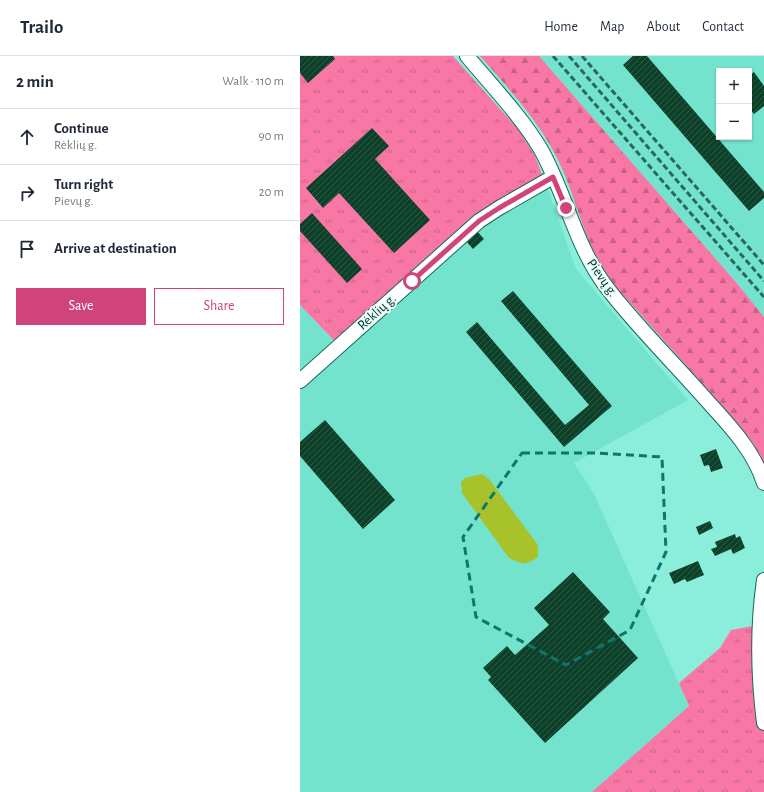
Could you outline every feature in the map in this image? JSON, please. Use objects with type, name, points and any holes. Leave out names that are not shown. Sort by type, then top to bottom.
[{"type":"street","name":"Pievų g.","points":[[467,56],[523,123],[540,149],[594,271],[609,290],[746,445],[761,473],[764,483]]},
{"type":"street","name":"Rėklių g.","points":[[300,381],[479,221],[553,177]]},
{"type":"street","points":[[764,580],[759,626],[759,656],[764,723]]},
{"type":"highlighted area","points":[[522,453],[597,453],[662,457],[666,552],[630,630],[566,665],[476,617],[463,537]]},
{"type":"shaded area","points":[[539,56],[764,56],[764,317],[735,281]]},
{"type":"shaded area","points":[[547,187],[576,269],[688,400],[574,463],[594,494],[689,706],[592,792],[300,792],[300,305],[342,350],[477,231]]},
{"type":"shaded area","points":[[482,474],[489,479],[538,545],[538,557],[534,560],[524,563],[517,562],[509,558],[462,493],[461,482],[465,478]]},
{"type":"green space","points":[[300,56],[453,56],[517,128],[534,154],[547,187],[477,231],[343,350],[300,305]]},
{"type":"green space","points":[[480,56],[539,56],[735,281],[764,317],[764,463],[752,442],[733,418],[608,276],[589,242],[569,185],[549,144],[532,117]]},
{"type":"green space","points":[[759,625],[764,632],[764,792],[592,792],[689,706],[679,683],[720,648],[731,630]]},
{"type":"building","points":[[300,56],[333,56],[335,59],[308,83],[300,73]]},
{"type":"building","points":[[633,56],[647,56],[716,136],[716,140],[719,140],[764,192],[764,198],[749,211],[623,65]]},
{"type":"building","points":[[754,72],[764,86],[764,106],[754,114],[752,112],[752,74]]},
{"type":"building","points":[[372,128],[389,146],[375,159],[430,220],[394,253],[339,193],[323,208],[306,188]]},
{"type":"building","points":[[312,213],[362,269],[347,283],[300,231],[300,224]]},
{"type":"building","points":[[477,231],[484,239],[473,249],[466,241]]},
{"type":"building","points":[[513,291],[612,406],[564,447],[466,332],[477,322],[565,425],[589,405],[501,301]]},
{"type":"building","points":[[325,420],[395,500],[363,529],[300,456],[300,442]]},
{"type":"building","points":[[716,449],[723,468],[711,472],[709,465],[704,466],[700,455]]},
{"type":"building","points":[[710,521],[713,528],[699,535],[696,527]]},
{"type":"building","points":[[735,534],[736,538],[740,536],[745,548],[733,554],[731,549],[715,556],[711,549],[717,547],[715,542]]},
{"type":"building","points":[[698,561],[704,575],[687,582],[685,579],[674,584],[669,573]]},
{"type":"building","points":[[573,572],[610,612],[603,619],[638,658],[545,743],[488,680],[491,677],[483,668],[507,646],[515,655],[549,625],[534,608]]},
{"type":"railway","points":[[553,56],[764,297]]},
{"type":"railway","points":[[569,56],[764,281]]},
{"type":"railway","points":[[582,56],[764,265]]},
{"type":"route","points":[[412,281],[479,221],[553,177],[566,208]]}]
